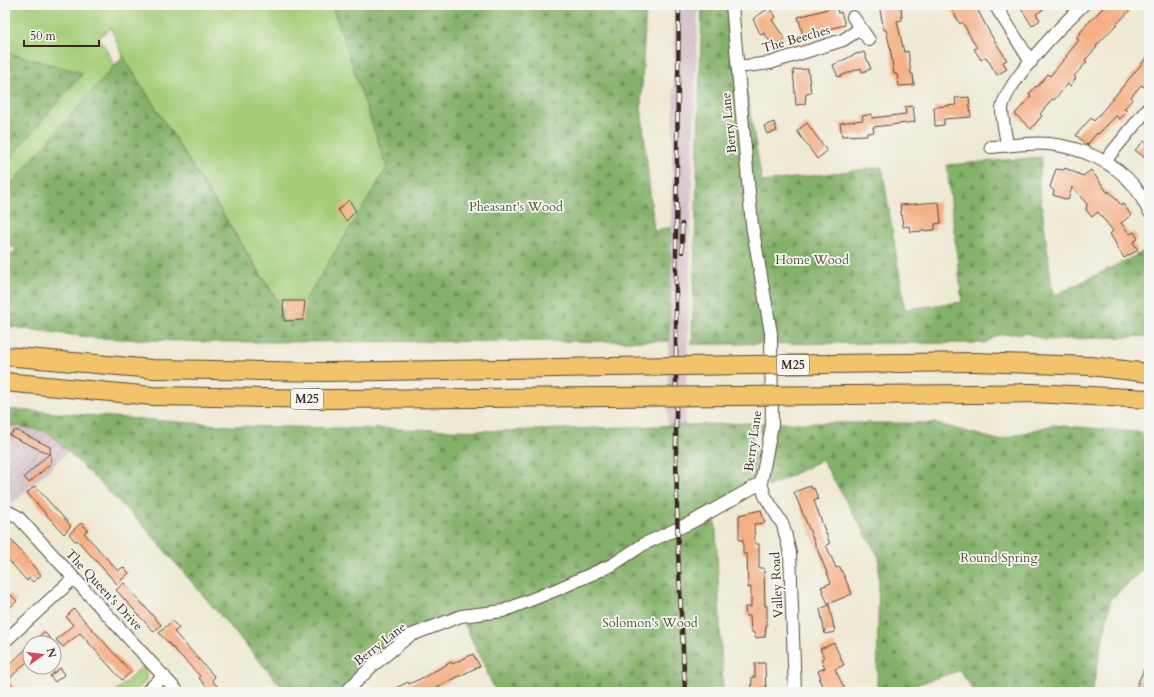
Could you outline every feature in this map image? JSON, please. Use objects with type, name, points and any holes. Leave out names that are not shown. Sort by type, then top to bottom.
[{"type":"highway","name":"M25","points":[[5,356],[153,369],[327,372],[975,362],[1090,366],[1149,373]]},
{"type":"highway","name":"M25","points":[[5,382],[159,396],[329,399],[610,398],[1032,393],[1149,399]]},
{"type":"street","name":"Berry Lane","points":[[346,692],[372,666],[409,636],[462,616],[503,611],[558,589],[612,565],[644,544],[692,522],[761,484],[772,425],[771,333],[752,225],[732,5]]},
{"type":"street","points":[[995,5],[1031,62]]},
{"type":"street","points":[[1007,146],[1002,109],[1006,94],[1031,62],[1083,5]]},
{"type":"street","points":[[853,17],[869,40]]},
{"type":"street","name":"The Beeches","points":[[738,67],[770,63],[843,40],[860,29]]},
{"type":"street","points":[[1105,161],[1149,107]]},
{"type":"street","points":[[991,147],[1049,144],[1084,153],[1105,161],[1123,175],[1135,188],[1149,211]]},
{"type":"street","name":"Valley Road","points":[[761,484],[765,496],[782,524],[790,553],[795,692]]},
{"type":"street","name":"The Queen's Drive","points":[[5,510],[18,517],[178,692]]},
{"type":"street","points":[[5,641],[74,578]]},
{"type":"street","points":[[146,692],[164,676]]},
{"type":"shaded area","points":[[675,5],[698,5],[684,459],[674,692],[667,457]]},
{"type":"shaded area","points":[[5,424],[47,431],[68,452],[13,503],[5,500],[5,447],[10,447],[7,441],[12,437]]},
{"type":"green space","points":[[5,5],[332,5],[387,168],[305,301],[278,301],[123,56],[111,28],[99,37],[115,65],[5,192]]},
{"type":"green space","name":"Pheasant's Wood","points":[[332,5],[646,5],[641,105],[654,231],[671,227],[669,341],[208,342],[94,338],[5,326],[5,257],[17,250],[5,242],[5,191],[123,56],[291,323],[387,168]]},
{"type":"green space","name":"Home Wood","points":[[702,5],[732,5],[762,182],[882,167],[905,309],[962,302],[947,165],[1042,157],[1039,184],[1053,296],[1149,249],[1149,336],[1045,340],[1026,333],[998,335],[985,343],[692,344]]},
{"type":"green space","points":[[5,52],[83,73],[11,157],[5,146]]},
{"type":"green space","name":"Solomon's Wood","points":[[5,409],[232,426],[503,431],[751,423],[758,486],[715,509],[723,692],[496,692],[461,616],[409,636],[343,692],[286,692],[141,523],[47,431],[5,424]]},
{"type":"green space","name":"Round Spring","points":[[760,423],[934,423],[998,440],[1053,425],[1149,433],[1149,565],[1111,599],[1092,692],[974,692],[960,670],[895,692],[877,692],[879,557],[822,460],[768,487]]},
{"type":"green space","points":[[142,667],[146,670],[146,681],[134,692],[115,692]]},
{"type":"building","points":[[827,5],[836,5],[838,13],[841,12],[845,25],[803,35],[798,17],[828,9]]},
{"type":"building","points":[[879,5],[901,5],[902,20],[897,21],[904,52],[908,51],[914,85],[899,86],[897,74],[894,74],[890,47],[886,30],[884,30]]},
{"type":"building","points":[[949,5],[975,5],[991,35],[1007,60],[1003,62],[1007,69],[997,75],[986,57],[981,60],[974,49],[977,48],[962,22],[960,24]]},
{"type":"building","points":[[1025,5],[1050,5],[1036,14],[1040,20],[1032,26],[1021,8]]},
{"type":"building","points":[[1106,5],[1135,5],[1096,46],[1097,47],[1085,60],[1087,62],[1074,76],[1076,78],[1070,86],[1068,84],[1054,100],[1052,99],[1040,114],[1042,116],[1031,129],[1015,114],[1031,96],[1029,94],[1036,86],[1037,87],[1048,74],[1050,76],[1067,56],[1079,40],[1076,38],[1086,25]]},
{"type":"building","points":[[769,8],[776,17],[772,20],[785,39],[774,47],[764,33],[761,35],[753,19]]},
{"type":"building","points":[[864,52],[871,69],[862,72],[861,68],[838,77],[833,65],[858,53]]},
{"type":"building","points":[[1149,55],[1149,82],[1144,87],[1141,85],[1131,97],[1133,99],[1124,109],[1127,111],[1120,119],[1116,116],[1098,134],[1097,133],[1087,145],[1076,135],[1091,118],[1094,121]]},
{"type":"building","points":[[808,69],[811,93],[806,94],[805,104],[796,105],[793,70]]},
{"type":"building","points":[[969,97],[971,117],[944,119],[944,125],[935,126],[934,107],[956,105],[955,98]]},
{"type":"building","points":[[913,106],[915,122],[873,127],[874,132],[867,133],[867,135],[842,136],[840,123],[863,120],[862,116],[872,114],[872,118],[906,114],[905,107]]},
{"type":"building","points":[[774,122],[777,131],[767,134],[764,126]]},
{"type":"building","points":[[807,123],[827,151],[817,159],[797,131]]},
{"type":"building","points":[[1144,141],[1149,146],[1149,161],[1135,150]]},
{"type":"building","points":[[1065,168],[1083,176],[1091,170],[1108,193],[1109,191],[1121,205],[1123,204],[1131,215],[1121,223],[1130,234],[1134,232],[1138,239],[1133,242],[1138,250],[1124,258],[1110,234],[1113,231],[1098,212],[1092,217],[1086,210],[1087,204],[1072,187],[1068,200],[1053,195],[1054,191],[1050,187],[1056,169],[1064,170]]},
{"type":"building","points":[[349,200],[356,211],[346,221],[338,210]]},
{"type":"building","points":[[939,202],[941,223],[935,224],[935,230],[910,232],[909,226],[903,227],[900,205]]},
{"type":"building","points":[[283,301],[305,301],[303,320],[284,321]]},
{"type":"building","points":[[16,430],[50,447],[51,463],[29,483],[24,477],[49,454],[9,435]]},
{"type":"building","points":[[35,486],[71,526],[64,534],[27,493]]},
{"type":"building","points":[[810,486],[812,489],[814,488],[818,499],[814,501],[830,544],[826,545],[836,568],[840,567],[852,594],[828,604],[821,587],[831,583],[794,492]]},
{"type":"building","points":[[761,510],[765,523],[754,524],[755,544],[759,544],[759,568],[764,568],[767,626],[765,637],[755,638],[755,634],[751,631],[750,616],[746,616],[745,607],[751,607],[751,587],[748,588],[747,554],[743,554],[743,540],[739,540],[739,515]]},
{"type":"building","points":[[81,523],[88,530],[84,533],[118,571],[123,567],[129,573],[117,584],[77,540],[75,541],[69,534]]},
{"type":"building","points":[[10,539],[41,575],[33,582],[29,578],[27,581],[5,556],[5,544]]},
{"type":"building","points":[[124,583],[161,625],[154,632],[116,590]]},
{"type":"building","points":[[10,594],[17,601],[5,612],[5,598]]},
{"type":"building","points":[[829,605],[835,632],[825,634],[820,609]]},
{"type":"building","points":[[74,609],[131,672],[122,680],[80,633],[63,647],[62,635],[73,625],[66,617]]},
{"type":"building","points":[[172,621],[179,628],[174,632],[215,677],[212,680],[222,692],[211,692],[199,678],[200,676],[159,633]]},
{"type":"building","points":[[834,643],[844,665],[835,669],[846,692],[825,692],[819,679],[821,678],[818,671],[825,668],[821,659],[824,658],[820,649]]},
{"type":"building","points":[[22,653],[22,667],[8,680],[19,692],[8,692],[5,688],[5,669]]},
{"type":"building","points":[[473,654],[480,666],[437,687],[439,692],[388,692],[408,682],[409,684],[424,677],[451,662],[452,664]]},
{"type":"building","points":[[1149,658],[1149,684],[1146,692],[1134,692]]},
{"type":"building","points":[[755,663],[765,663],[766,692],[751,692],[752,677],[755,677]]},
{"type":"building","points":[[62,670],[65,674],[55,682],[50,676],[62,675]]},
{"type":"railway","points":[[679,5],[676,240],[676,457],[678,551],[685,692]]},
{"type":"railway","points":[[682,224],[682,252]]}]
